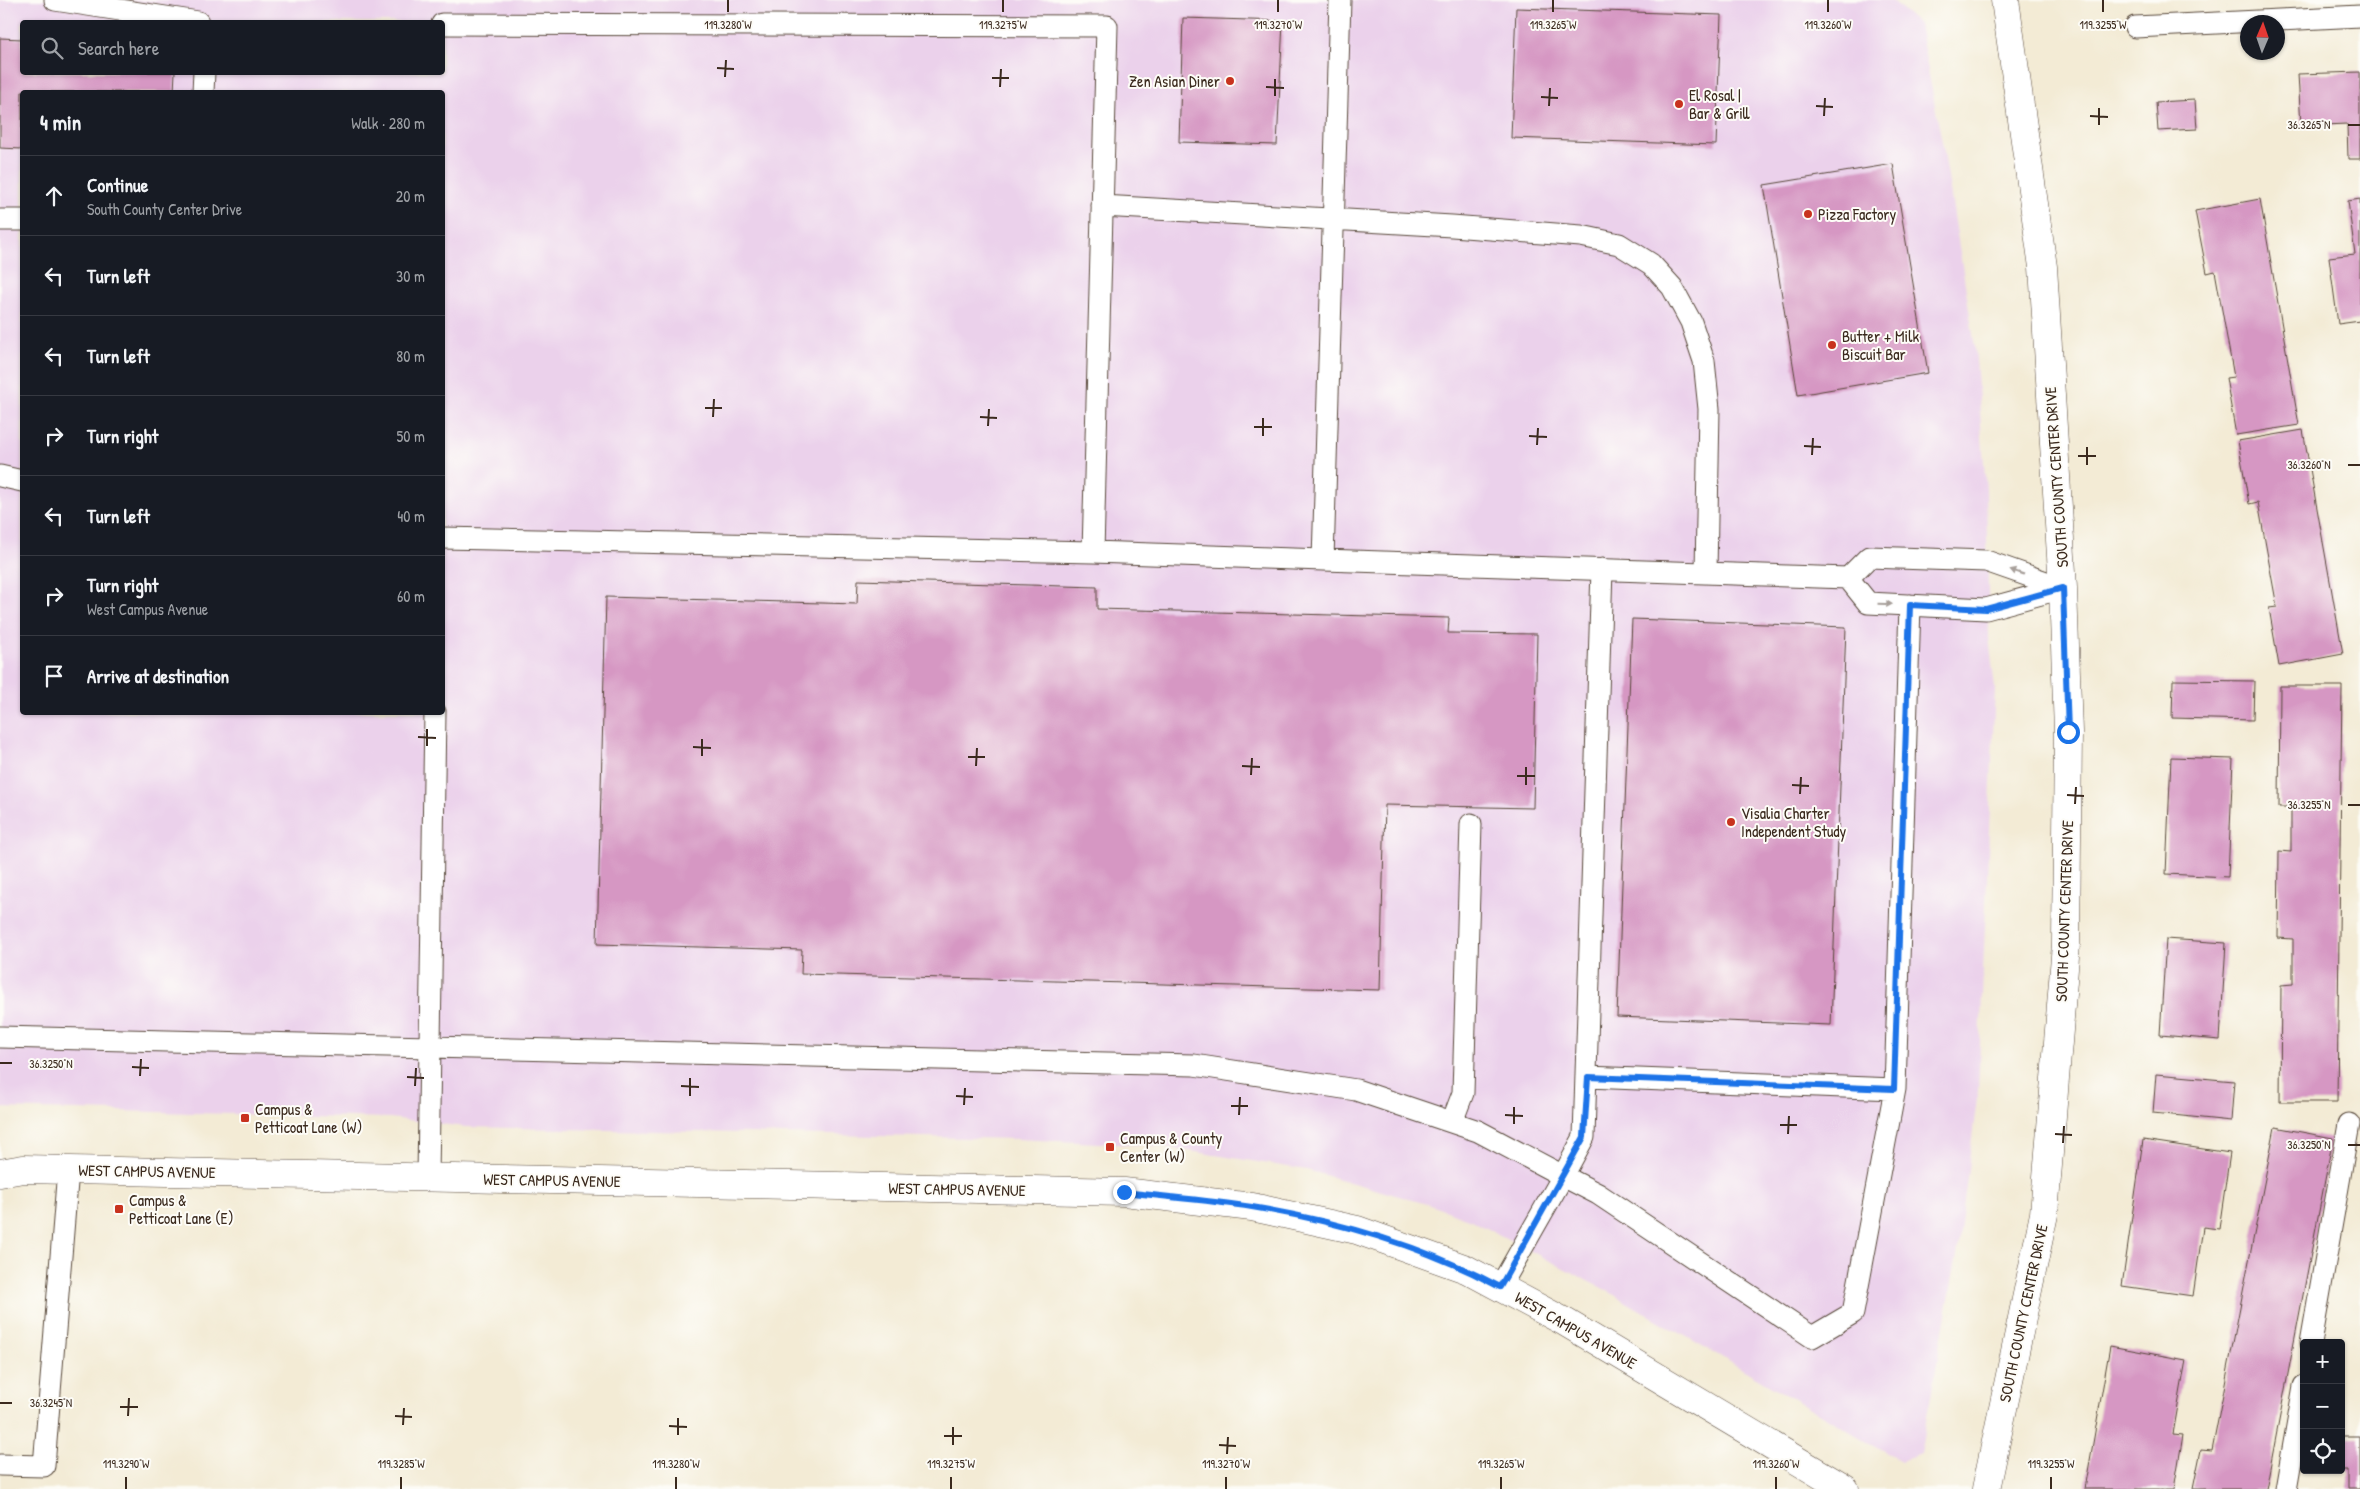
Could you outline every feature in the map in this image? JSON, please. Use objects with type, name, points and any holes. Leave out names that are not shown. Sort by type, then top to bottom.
[{"type":"street","name":"SOUTH COUNTY CENTER DRIVE","points":[[1986,1489],[2045,1204],[2066,944],[2068,732],[2063,588],[2043,267],[2005,0]]},
{"type":"street","name":"WEST CAMPUS AVENUE","points":[[0,1173],[23,1169],[1124,1192],[1252,1207],[1357,1230],[1466,1269],[1565,1322],[1845,1489]]},
{"type":"lane","points":[[55,0],[185,20]]},
{"type":"lane","points":[[1323,560],[1340,0]]},
{"type":"lane","points":[[2135,27],[2360,16]]},
{"type":"lane","points":[[445,24],[1107,26],[1093,552]]},
{"type":"lane","points":[[204,75],[204,90]]},
{"type":"lane","points":[[1102,206],[1334,219],[1580,236],[1619,244],[1650,264],[1672,287],[1691,322],[1704,361],[1709,409],[1706,572]]},
{"type":"lane","points":[[0,220],[20,220]]},
{"type":"lane","points":[[0,476],[20,481]]},
{"type":"lane","points":[[445,538],[1093,552],[1848,578],[1869,557],[1986,561],[2063,588]]},
{"type":"lane","points":[[1500,1287],[1584,1137],[1588,1077],[1602,569]]},
{"type":"lane","points":[[1848,578],[1868,603],[1986,609],[2063,588]]},
{"type":"lane","points":[[0,1037],[1194,1065],[1356,1090],[1478,1131],[1598,1194],[1812,1337],[1853,1313],[1894,1089],[1910,605]]},
{"type":"lane","points":[[428,1177],[435,715]]},
{"type":"lane","points":[[1452,1122],[1463,1093],[1471,824]]},
{"type":"lane","points":[[1588,1077],[1894,1089]]},
{"type":"lane","points":[[2312,1339],[2349,1124]]},
{"type":"lane","points":[[0,1465],[44,1466],[68,1170]]},
{"type":"lane","points":[[2286,1489],[2300,1409]]},
{"type":"shaded area","points":[[0,0],[1892,0],[1919,24],[1944,152],[1975,347],[1986,489],[1989,638],[1995,688],[1978,1091],[1957,1255],[1920,1454],[1901,1461],[1604,1289],[1471,1220],[1427,1204],[1307,1170],[1159,1146],[1017,1139],[466,1127],[390,1118],[0,1108]]},
{"type":"building","points":[[1516,8],[1721,15],[1716,145],[1511,138]]},
{"type":"building","name":"Zen Asian Diner","points":[[1183,18],[1283,21],[1277,145],[1179,142]]},
{"type":"building","points":[[0,38],[20,39],[20,75],[175,75],[174,90],[20,90],[20,149],[0,148]]},
{"type":"building","points":[[2360,72],[2360,159],[2348,159],[2347,124],[2301,126],[2298,74]]},
{"type":"building","points":[[2195,100],[2197,129],[2158,131],[2156,102]]},
{"type":"building","points":[[1893,164],[1928,373],[1798,395],[1764,185]]},
{"type":"building","points":[[2260,199],[2299,425],[2236,435],[2226,378],[2234,377],[2215,271],[2207,273],[2195,211]]},
{"type":"building","points":[[2360,199],[2360,321],[2338,324],[2329,257],[2355,254],[2348,201]]},
{"type":"building","points":[[2303,430],[2343,654],[2279,666],[2269,608],[2277,607],[2258,502],[2249,504],[2238,441]]},
{"type":"building","points":[[858,580],[1097,587],[1097,609],[1449,618],[1448,633],[1537,634],[1533,808],[1385,805],[1380,990],[801,974],[802,950],[597,944],[606,597],[857,604]]},
{"type":"building","name":"Visalia Charter Independent Study","points":[[1632,619],[1846,627],[1831,1025],[1617,1017]]},
{"type":"building","points":[[2173,680],[2254,681],[2253,720],[2172,718]]},
{"type":"building","points":[[2280,686],[2342,686],[2337,1102],[2280,1102],[2281,985],[2293,984],[2293,939],[2278,938],[2279,851],[2291,852],[2291,807],[2279,807]]},
{"type":"building","points":[[2171,757],[2233,759],[2228,877],[2166,874]]},
{"type":"building","points":[[2166,939],[2226,943],[2220,1040],[2160,1035]]},
{"type":"building","points":[[2156,1074],[2234,1081],[2231,1121],[2153,1113]]},
{"type":"building","points":[[2275,1127],[2333,1138],[2266,1489],[2193,1489],[2201,1450],[2212,1451]]},
{"type":"building","points":[[2143,1140],[2230,1153],[2219,1229],[2203,1227],[2193,1296],[2122,1286]]},
{"type":"building","points":[[2110,1346],[2186,1360],[2173,1434],[2183,1435],[2174,1489],[2085,1489]]},
{"type":"building","points":[[2345,1436],[2360,1436],[2360,1489],[2348,1489],[2348,1470],[2345,1470]]},
{"type":"place","name":"Zen Asian Diner","points":[[1230,81]]},
{"type":"place","name":"El Rosal | Bar & Grill","points":[[1679,104]]},
{"type":"place","name":"Pizza Factory","points":[[1808,214]]},
{"type":"place","name":"Butter + Milk Biscuit Bar","points":[[1832,345]]},
{"type":"place","name":"Visalia Charter Independent Study","points":[[1731,822]]},
{"type":"place","name":"Campus & Petticoat Lane (W)","points":[[245,1118]]},
{"type":"place","name":"Campus & County Center (W)","points":[[1110,1147]]},
{"type":"place","name":"Campus & Petticoat Lane (E)","points":[[119,1209]]},
{"type":"route","points":[[1124,1192],[1252,1207],[1357,1230],[1466,1269],[1500,1287],[1584,1137],[1588,1077],[1894,1089],[1910,605],[1986,609],[2063,588],[2068,732]]}]
